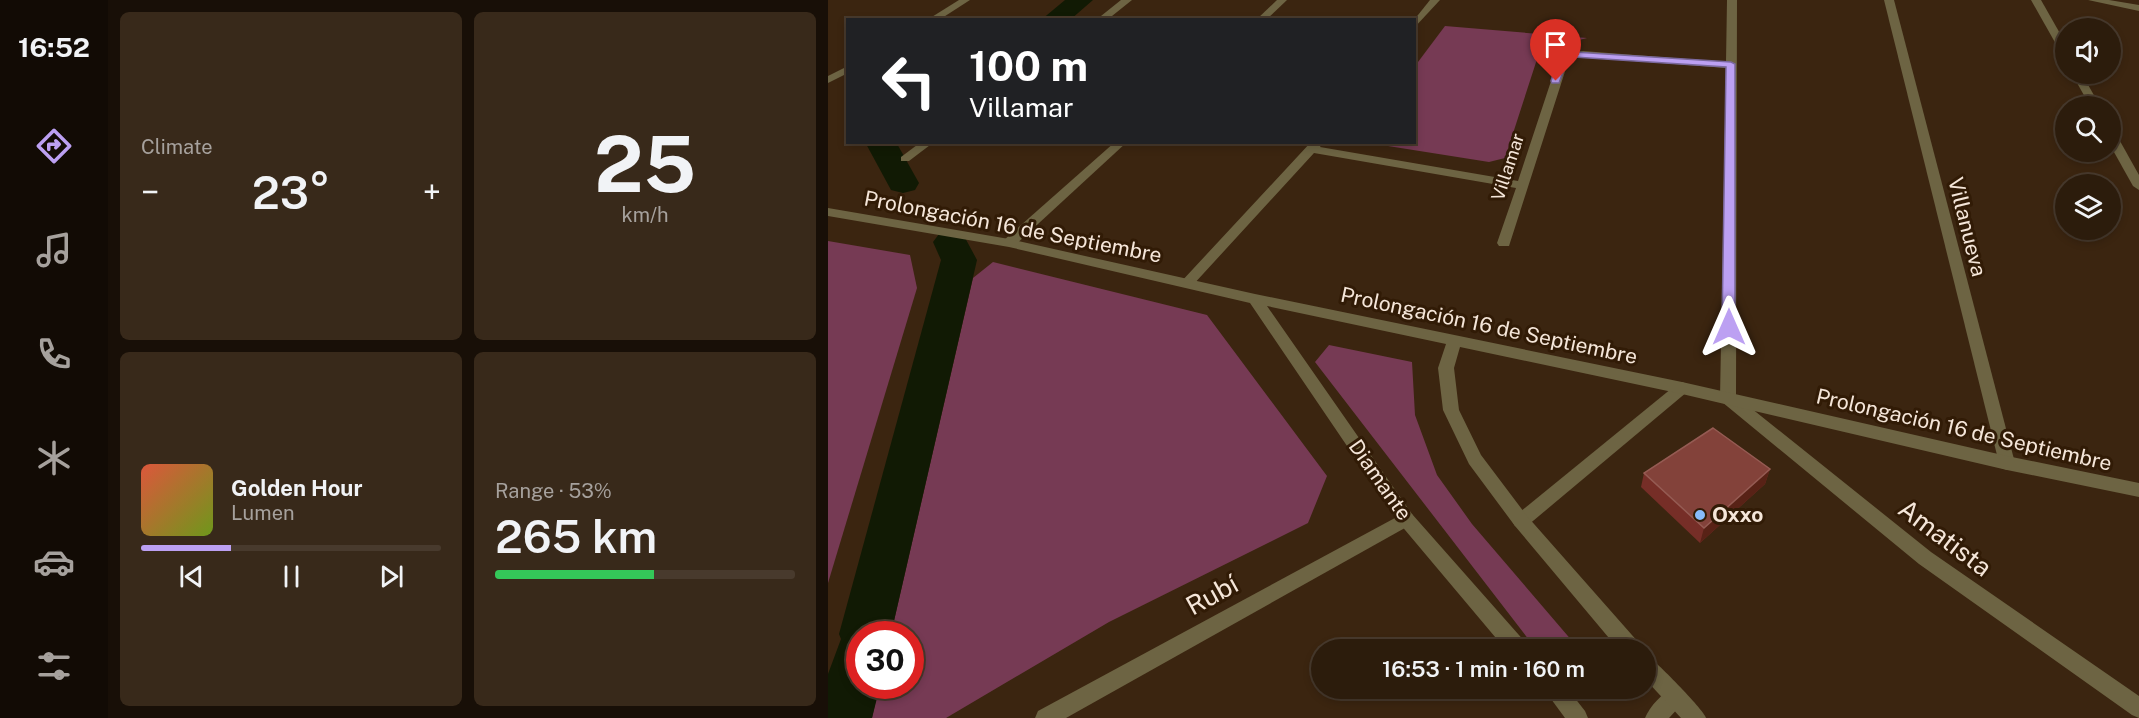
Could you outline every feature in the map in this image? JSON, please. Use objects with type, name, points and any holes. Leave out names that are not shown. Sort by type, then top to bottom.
[{"type":"street","points":[[935,18],[965,0]]},
{"type":"street","points":[[1103,18],[1127,0]]},
{"type":"street","points":[[1262,18],[1282,0]]},
{"type":"street","points":[[1416,23],[1436,0]]},
{"type":"street","points":[[1728,398],[1732,0]]},
{"type":"street","name":"Villanueva","points":[[1889,0],[2007,463]]},
{"type":"street","points":[[2036,0],[2055,34]]},
{"type":"street","points":[[2093,0],[2139,8]]},
{"type":"street","name":"Villamar","points":[[1504,243],[1521,185],[1566,56],[1583,54],[1731,64]]},
{"type":"street","points":[[828,80],[846,70]]},
{"type":"street","points":[[905,159],[926,144]]},
{"type":"street","points":[[1009,243],[1120,144]]},
{"type":"street","points":[[1187,283],[1316,146],[1521,185]]},
{"type":"street","points":[[2121,154],[2139,186]]},
{"type":"street","name":"Prolongación 16 de Septiembre","points":[[828,212],[1009,243],[1255,300],[1455,339],[1728,398],[2007,463],[2139,490]]},
{"type":"street","name":"Diamante","points":[[1255,300],[1406,519],[1510,639]]},
{"type":"street","points":[[1455,339],[1446,368],[1451,410],[1474,459],[1521,521],[1623,639]]},
{"type":"street","points":[[1521,521],[1682,388]]},
{"type":"street","name":"Amatista","points":[[1728,398],[1925,558],[2139,708]]},
{"type":"street","name":"Rubí","points":[[1045,718],[1406,519]]},
{"type":"street","points":[[1656,677],[1674,699],[1696,718]]},
{"type":"street","points":[[1562,699],[1578,718]]},
{"type":"street","points":[[1655,718],[1674,699]]},
{"type":"shaded area","points":[[1445,26],[1587,38],[1540,50],[1505,158],[1489,162],[1375,144],[1416,144],[1416,65]]},
{"type":"shaded area","points":[[828,241],[910,255],[917,288],[828,583]]},
{"type":"shaded area","points":[[993,262],[1207,315],[1327,476],[1308,523],[1109,622],[946,718],[872,718],[876,699],[924,699],[924,621],[894,621],[973,278]]},
{"type":"shaded area","points":[[1329,345],[1412,362],[1415,415],[1437,475],[1472,524],[1570,639],[1528,639],[1315,362]]},
{"type":"building","name":"Oxxo","points":[[1713,428],[1770,469],[1704,528],[1644,473]]},
{"type":"waterway","points":[[1056,18],[1081,0]]},
{"type":"waterway","points":[[881,144],[903,183]]},
{"type":"waterway","points":[[868,621],[959,260],[951,242]]},
{"type":"waterway","points":[[844,718],[849,699]]},
{"type":"place","name":"Oxxo","points":[[1700,515]]},
{"type":"route","points":[[1556,81],[1563,60],[1566,56],[1574,54],[1731,64],[1729,327]]}]
